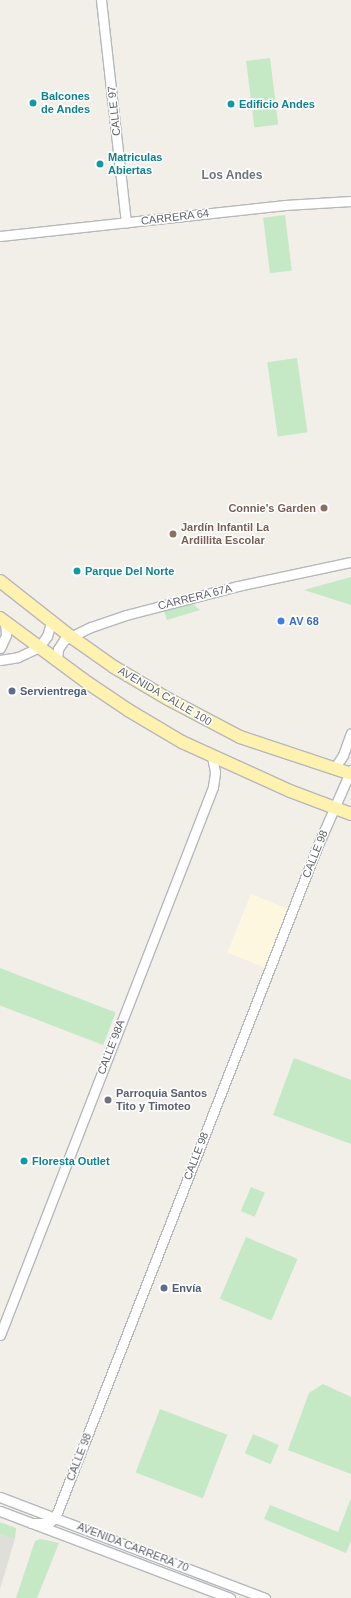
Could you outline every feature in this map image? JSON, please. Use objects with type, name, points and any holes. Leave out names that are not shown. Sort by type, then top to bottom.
[{"type":"main road","name":"AVENIDA CALLE 100","points":[[0,582],[51,623],[114,667],[207,720],[240,736],[334,769],[350,773]]},
{"type":"main road","points":[[3,620],[38,647],[128,710],[182,742],[212,757],[290,791],[351,814]]},
{"type":"street","name":"CALLE 97","points":[[101,0],[126,223]]},
{"type":"street","name":"CARRERA 64","points":[[0,236],[285,205],[351,201]]},
{"type":"street","name":"CARRERA 67A","points":[[70,636],[126,615],[238,586],[350,562]]},
{"type":"street","points":[[0,648],[6,635],[3,620]]},
{"type":"street","points":[[0,660],[18,656],[38,647],[47,636],[51,623]]},
{"type":"street","points":[[57,660],[59,646],[70,636]]},
{"type":"street","points":[[334,769],[343,755],[351,733]]},
{"type":"street","name":"CALLE 98A","points":[[0,1335],[214,787],[215,772],[212,757]]},
{"type":"street","name":"CALLE 98","points":[[55,1518],[268,971],[334,808],[350,773]]},
{"type":"street","name":"AVENIDA CARRERA 70","points":[[0,1497],[265,1598]]},
{"type":"street","name":"AVENIDA CARRERA 70","points":[[0,1511],[230,1598]]},
{"type":"street","points":[[31,1523],[49,1523],[55,1518]]},
{"type":"shaded area","points":[[251,894],[288,909],[264,967],[227,952]]},
{"type":"shaded area","points":[[0,1534],[15,1539],[0,1589]]},
{"type":"green space","points":[[270,58],[278,125],[254,127],[246,61]]},
{"type":"green space","points":[[285,215],[292,271],[270,273],[263,218]]},
{"type":"green space","points":[[297,358],[307,432],[278,436],[267,362]]},
{"type":"green space","points":[[351,577],[351,605],[304,590]]},
{"type":"green space","points":[[192,603],[200,610],[167,620],[164,611]]},
{"type":"green space","points":[[0,968],[116,1012],[103,1045],[0,1005]]},
{"type":"green space","points":[[294,1058],[351,1080],[351,1144],[273,1115]]},
{"type":"green space","points":[[251,1187],[265,1193],[255,1217],[241,1211]]},
{"type":"green space","points":[[246,1237],[298,1259],[271,1321],[220,1299]]},
{"type":"green space","points":[[323,1384],[351,1397],[351,1474],[288,1450],[309,1393]]},
{"type":"green space","points":[[160,1409],[227,1435],[203,1498],[136,1472]]},
{"type":"green space","points":[[253,1434],[279,1445],[271,1464],[245,1453]]},
{"type":"green space","points":[[351,1498],[351,1541],[346,1553],[264,1519],[270,1505],[338,1532]]},
{"type":"green space","points":[[0,1522],[16,1528],[15,1539],[0,1534]]},
{"type":"green space","points":[[41,1539],[59,1543],[37,1598],[16,1598],[35,1541]]},
{"type":"place","name":"Balcones de Andes","points":[[33,103]]},
{"type":"place","name":"Edificio Andes","points":[[231,104]]},
{"type":"place","name":"Matriculas Abiertas","points":[[100,164]]},
{"type":"place","name":"Connie's Garden","points":[[324,508]]},
{"type":"place","name":"Jardín Infantil La Ardillita Escolar","points":[[173,534]]},
{"type":"place","name":"Parque Del Norte","points":[[77,571]]},
{"type":"place","name":"AV 68","points":[[281,621]]},
{"type":"place","name":"Servientrega","points":[[12,691]]},
{"type":"place","name":"Parroquia Santos Tito y Timoteo","points":[[108,1100]]},
{"type":"place","name":"Floresta Outlet","points":[[24,1161]]},
{"type":"place","name":"Envía","points":[[164,1288]]},
{"type":"district","name":"Los Andes","points":[[232,176]]}]
